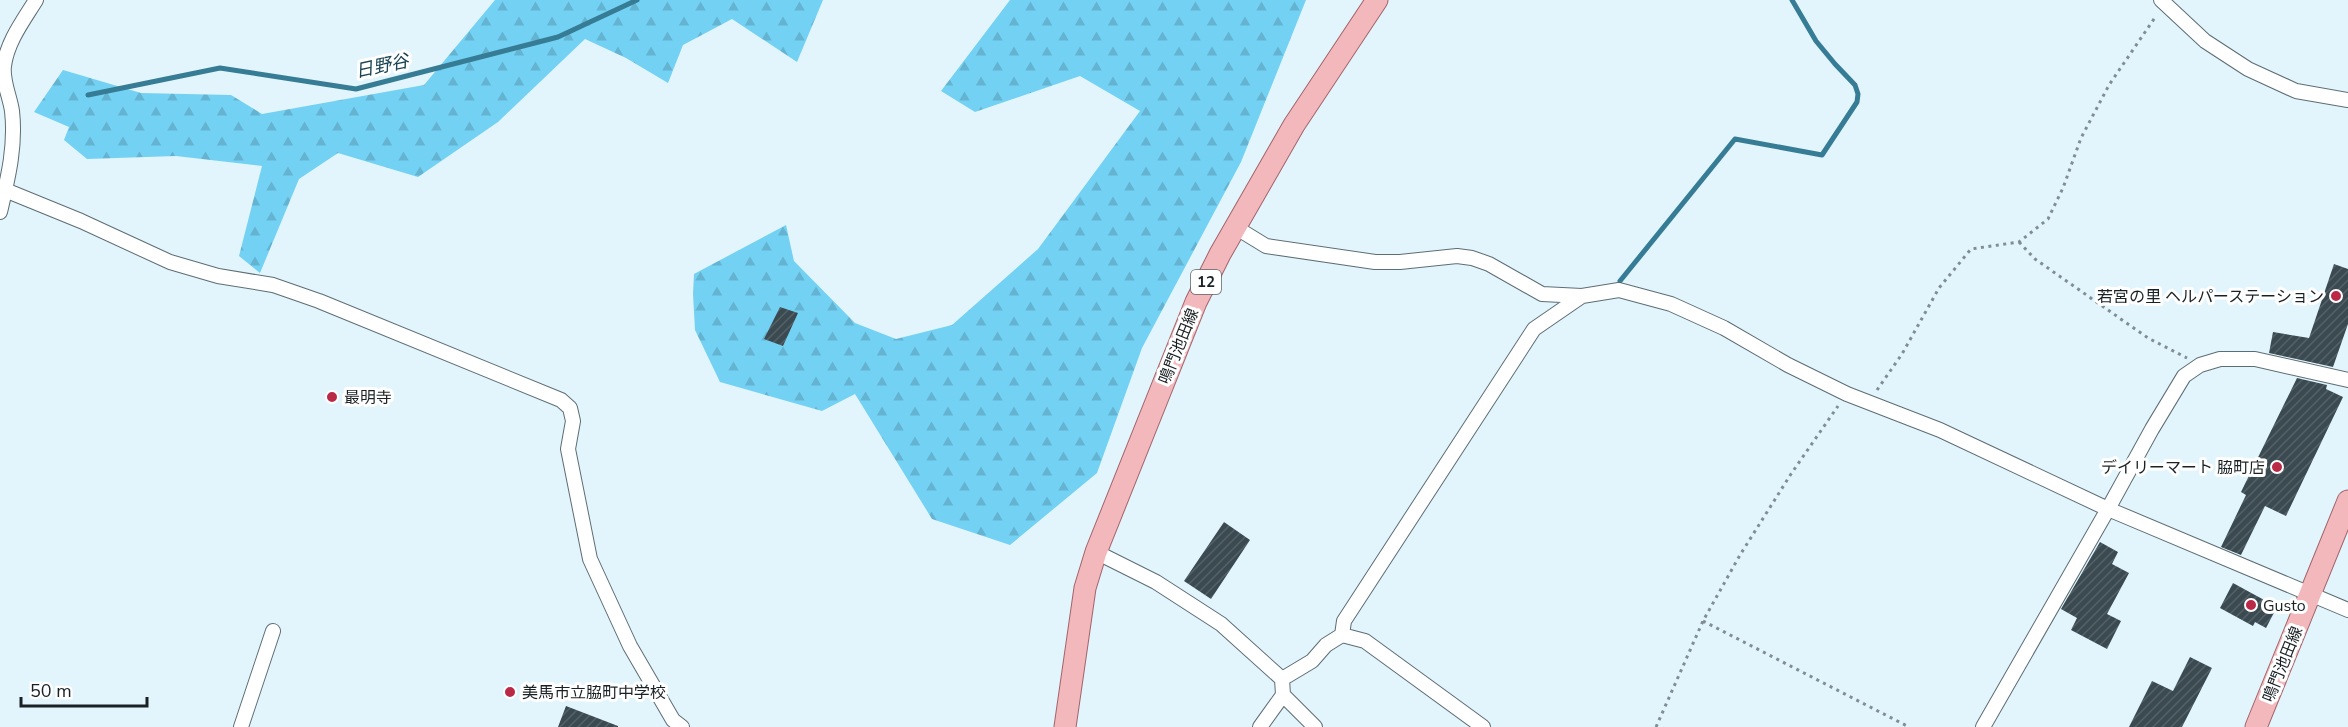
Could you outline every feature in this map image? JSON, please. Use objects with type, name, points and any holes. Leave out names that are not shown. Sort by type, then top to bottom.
[{"type":"main road","name":"鳴門池田線","points":[[1065,727],[1081,608],[1096,552],[1196,302],[1235,227],[1294,125],[1377,0]]},
{"type":"main road","name":"鳴門池田線","points":[[2256,727],[2348,501]]},
{"type":"street","points":[[0,212],[12,160],[13,139],[12,112],[2,67],[10,44],[36,0]]},
{"type":"street","points":[[2163,2],[2205,41],[2248,69],[2296,91],[2348,100]]},
{"type":"street","points":[[5,190],[81,221],[170,262],[218,276],[273,285],[319,301],[561,400],[570,408],[572,414],[568,449],[590,559],[630,646],[673,720],[682,727]]},
{"type":"street","points":[[1235,227],[1266,246],[1375,262],[1400,262],[1456,256],[1473,258],[1489,264],[1542,294],[1582,296],[1619,290],[1671,304],[1724,328],[1788,365],[1846,394],[1940,430],[2109,509],[2310,596],[2348,610]]},
{"type":"street","points":[[1342,635],[1344,621],[1534,329],[1582,296]]},
{"type":"street","points":[[1983,727],[2184,376],[2200,365],[2220,359],[2255,359],[2348,380]]},
{"type":"street","points":[[1096,552],[1156,582],[1221,624],[1282,679],[1283,695],[1260,727]]},
{"type":"street","points":[[240,727],[273,630]]},
{"type":"street","points":[[1282,679],[1312,661],[1326,645],[1342,635],[1365,641],[1483,727]]},
{"type":"street","points":[[1283,695],[1315,727]]},
{"type":"path","points":[[1869,402],[1902,354],[1939,288],[1971,249],[2019,242],[2048,219],[2063,188],[2081,138],[2109,85],[2163,2]]},
{"type":"path","points":[[2019,242],[2035,260],[2148,338],[2200,365]]},
{"type":"path","points":[[1656,727],[1703,621],[1740,555],[1791,474],[1846,394]]},
{"type":"path","points":[[1703,621],[1909,727]]},
{"type":"green space","points":[[495,0],[823,0],[797,62],[732,19],[683,45],[668,83],[626,58],[585,39],[498,122],[418,177],[338,153],[299,179],[260,273],[239,256],[262,166],[176,156],[87,159],[64,140],[69,127],[34,112],[63,70],[141,93],[231,95],[262,114],[424,85]]},
{"type":"green space","points":[[1010,0],[1306,0],[1241,162],[1142,348],[1097,473],[1010,545],[932,519],[855,394],[822,411],[720,382],[695,330],[693,294],[694,274],[786,225],[794,261],[855,323],[896,339],[952,325],[1038,249],[1140,111],[1080,76],[975,112],[941,91]]},
{"type":"building","name":"若宮の里 ヘルパーステーション","points":[[2334,264],[2348,269],[2348,324],[2333,367],[2269,353],[2273,332],[2309,338]]},
{"type":"building","points":[[780,307],[798,313],[783,346],[764,339]]},
{"type":"building","points":[[2297,378],[2327,385],[2326,389],[2343,397],[2286,516],[2265,506],[2241,555],[2221,547],[2246,495],[2241,492]]},
{"type":"building","points":[[1224,522],[1250,540],[1211,599],[1184,581]]},
{"type":"building","points":[[2100,542],[2118,552],[2112,564],[2129,573],[2107,614],[2121,621],[2107,649],[2071,630],[2077,618],[2061,609]]},
{"type":"building","points":[[2233,583],[2277,607],[2266,628],[2255,622],[2253,626],[2220,608]]},
{"type":"building","points":[[2190,657],[2212,668],[2182,727],[2129,727],[2152,681],[2173,691]]},
{"type":"building","points":[[566,706],[618,726],[618,727],[558,727]]},
{"type":"waterway","name":"日野谷","points":[[88,95],[220,68],[356,89],[558,37],[637,0]]},
{"type":"waterway","points":[[1620,281],[1735,139],[1822,155],[1857,102],[1858,94],[1855,85],[1816,41],[1792,0]]},
{"type":"place","name":"若宮の里 ヘルパーステーション","points":[[2336,296]]},
{"type":"place","name":"最明寺","points":[[332,397]]},
{"type":"place","name":"デイリーマート 脇町店","points":[[2277,467]]},
{"type":"place","name":"Gusto","points":[[2251,605]]},
{"type":"place","name":"美馬市立脇町中学校","points":[[510,692]]}]
